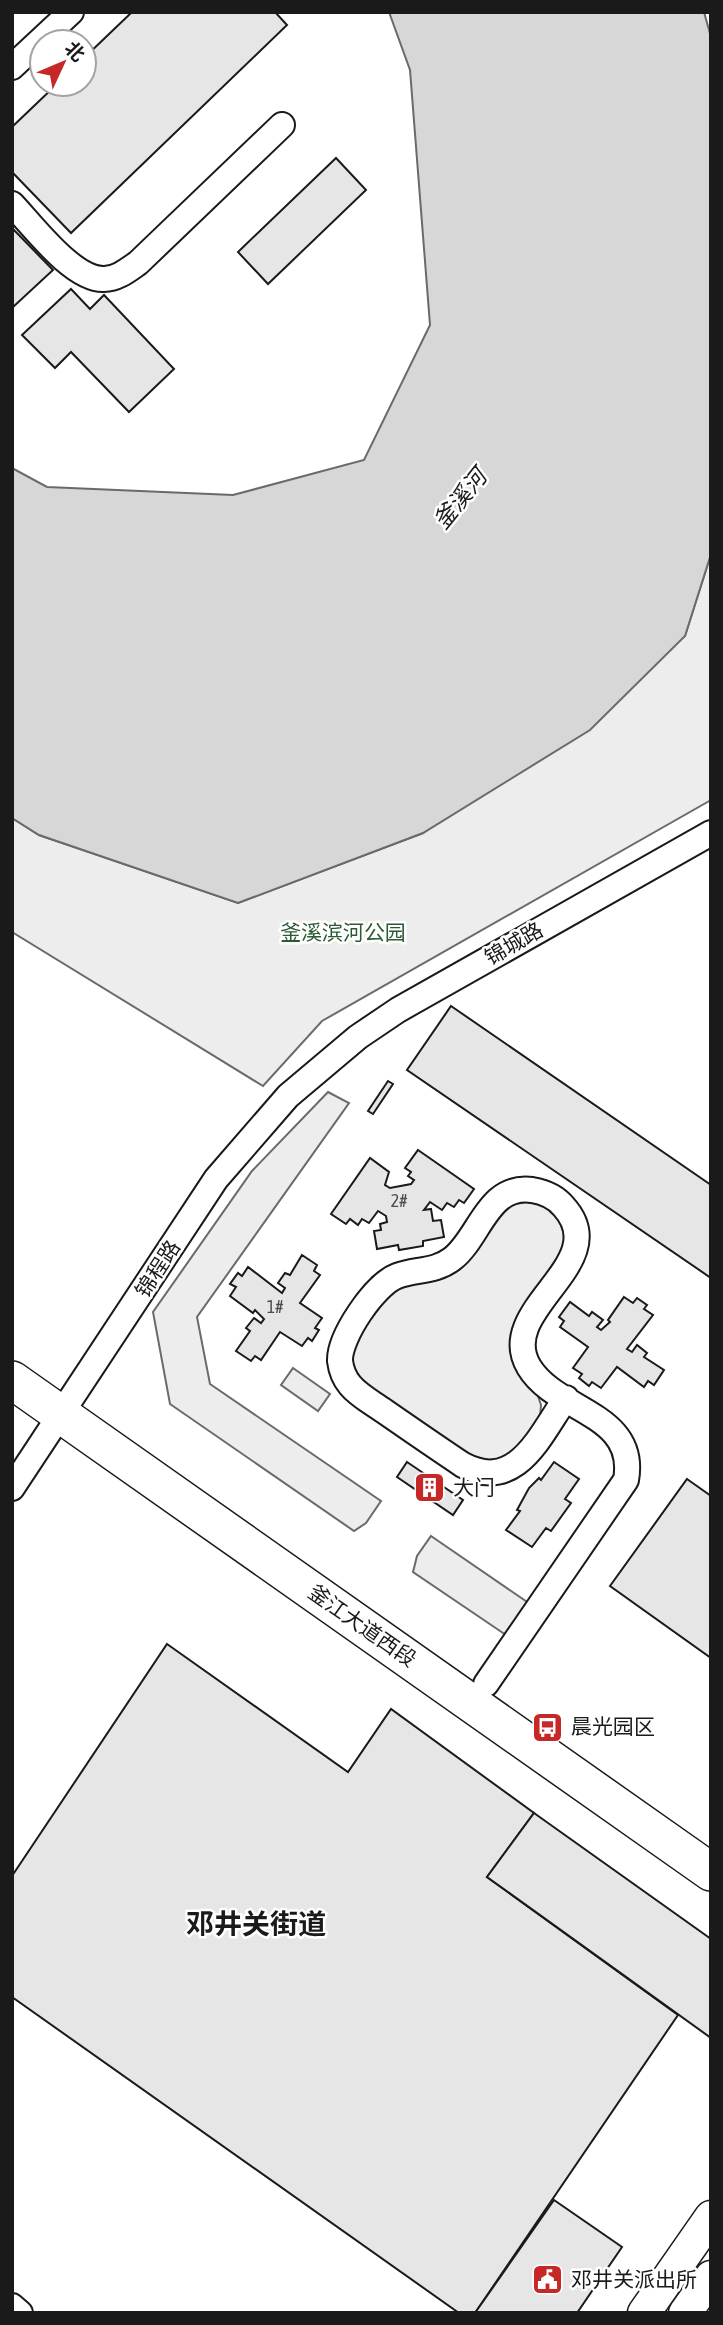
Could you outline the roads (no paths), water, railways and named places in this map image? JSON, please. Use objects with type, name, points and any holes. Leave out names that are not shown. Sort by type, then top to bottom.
[{"type":"highway","name":"釜江大道西段","points":[[12,1352],[69,1406],[711,1872]]},
{"type":"highway","name":"釜江大道西段","points":[[12,1380],[69,1406],[486,1684],[711,1842]]},
{"type":"main road","points":[[644,2313],[711,2217]]},
{"type":"main road","points":[[685,2313],[711,2277]]},
{"type":"street","points":[[12,67],[58,16]]},
{"type":"street","points":[[12,204],[70,265],[87,277],[105,279],[125,273],[138,263],[282,125]]},
{"type":"street","name":"锦城路","points":[[323,1066],[398,1010],[711,833]]},
{"type":"street","name":"锦程路","points":[[12,1488],[69,1406],[216,1179],[280,1105],[323,1066]]},
{"type":"street","points":[[486,1684],[626,1480],[628,1458],[621,1440],[608,1427],[536,1376],[523,1353],[523,1337],[528,1322],[573,1257],[577,1240],[573,1219],[552,1196],[534,1191],[513,1192],[497,1201],[457,1255],[443,1265],[396,1276],[383,1284],[343,1342],[340,1361],[351,1386],[463,1465],[483,1473],[515,1466],[526,1456],[566,1398]]},
{"type":"street","points":[[12,2306],[20,2313]]},
{"type":"water","name":"釜溪河","points":[[389,12],[704,12],[711,37],[711,554],[685,636],[590,730],[423,833],[238,903],[39,835],[12,818],[12,468],[47,487],[233,495],[364,460],[430,325],[410,70]]},
{"type":"place","name":"大门","points":[[430,1488]]},
{"type":"place","name":"晨光园区","points":[[548,1727]]},
{"type":"place","name":"邓井关派出所","points":[[548,2280]]},
{"type":"district","name":"邓井关街道","points":[[256,1924]]},
{"type":"park label","name":"釜溪滨河公园","points":[[343,933]]}]
